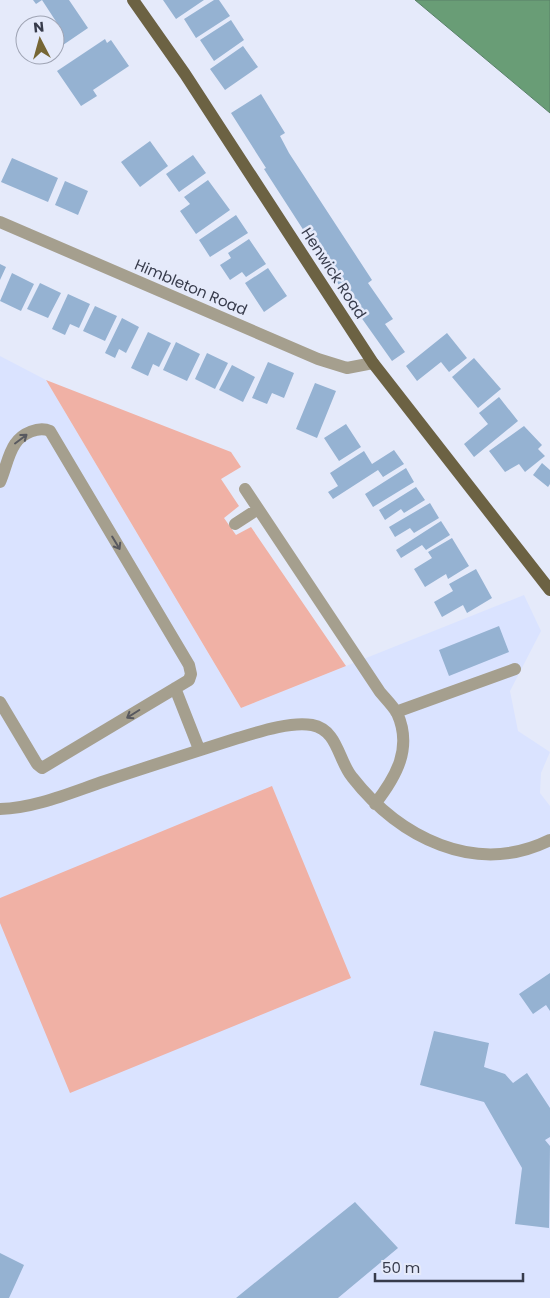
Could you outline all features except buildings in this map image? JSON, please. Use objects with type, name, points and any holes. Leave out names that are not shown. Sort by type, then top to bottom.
[{"type":"main road","name":"Henwick Road","points":[[133,0],[185,74],[373,363],[550,590]]},
{"type":"street","name":"Himbleton Road","points":[[0,222],[318,359],[347,368],[373,363]]},
{"type":"street","points":[[0,482],[15,443],[36,428],[43,428],[50,432],[189,665],[191,674],[189,680],[42,768],[37,764],[0,702]]},
{"type":"street","points":[[246,489],[380,692],[396,712],[400,725],[403,752],[394,781],[375,804]]},
{"type":"street","points":[[234,524],[258,509]]},
{"type":"street","points":[[396,712],[515,670]]},
{"type":"street","points":[[175,688],[199,749]]},
{"type":"street","points":[[0,809],[17,809],[58,797],[199,749],[269,728],[312,725],[330,733],[350,775],[375,804],[402,826],[428,840],[466,854],[511,852],[550,840]]},
{"type":"shaded area","points":[[415,0],[550,0],[550,113]]},
{"type":"shaded area","points":[[0,356],[46,380],[241,708],[524,595],[541,631],[510,691],[518,731],[550,752],[541,773],[540,793],[550,806],[550,1298],[0,1298]]},
{"type":"shaded area","points":[[46,380],[231,452],[241,467],[221,479],[239,506],[224,518],[236,535],[251,527],[346,666],[241,708]]},
{"type":"shaded area","points":[[272,786],[351,978],[70,1093],[0,923],[0,898]]}]
